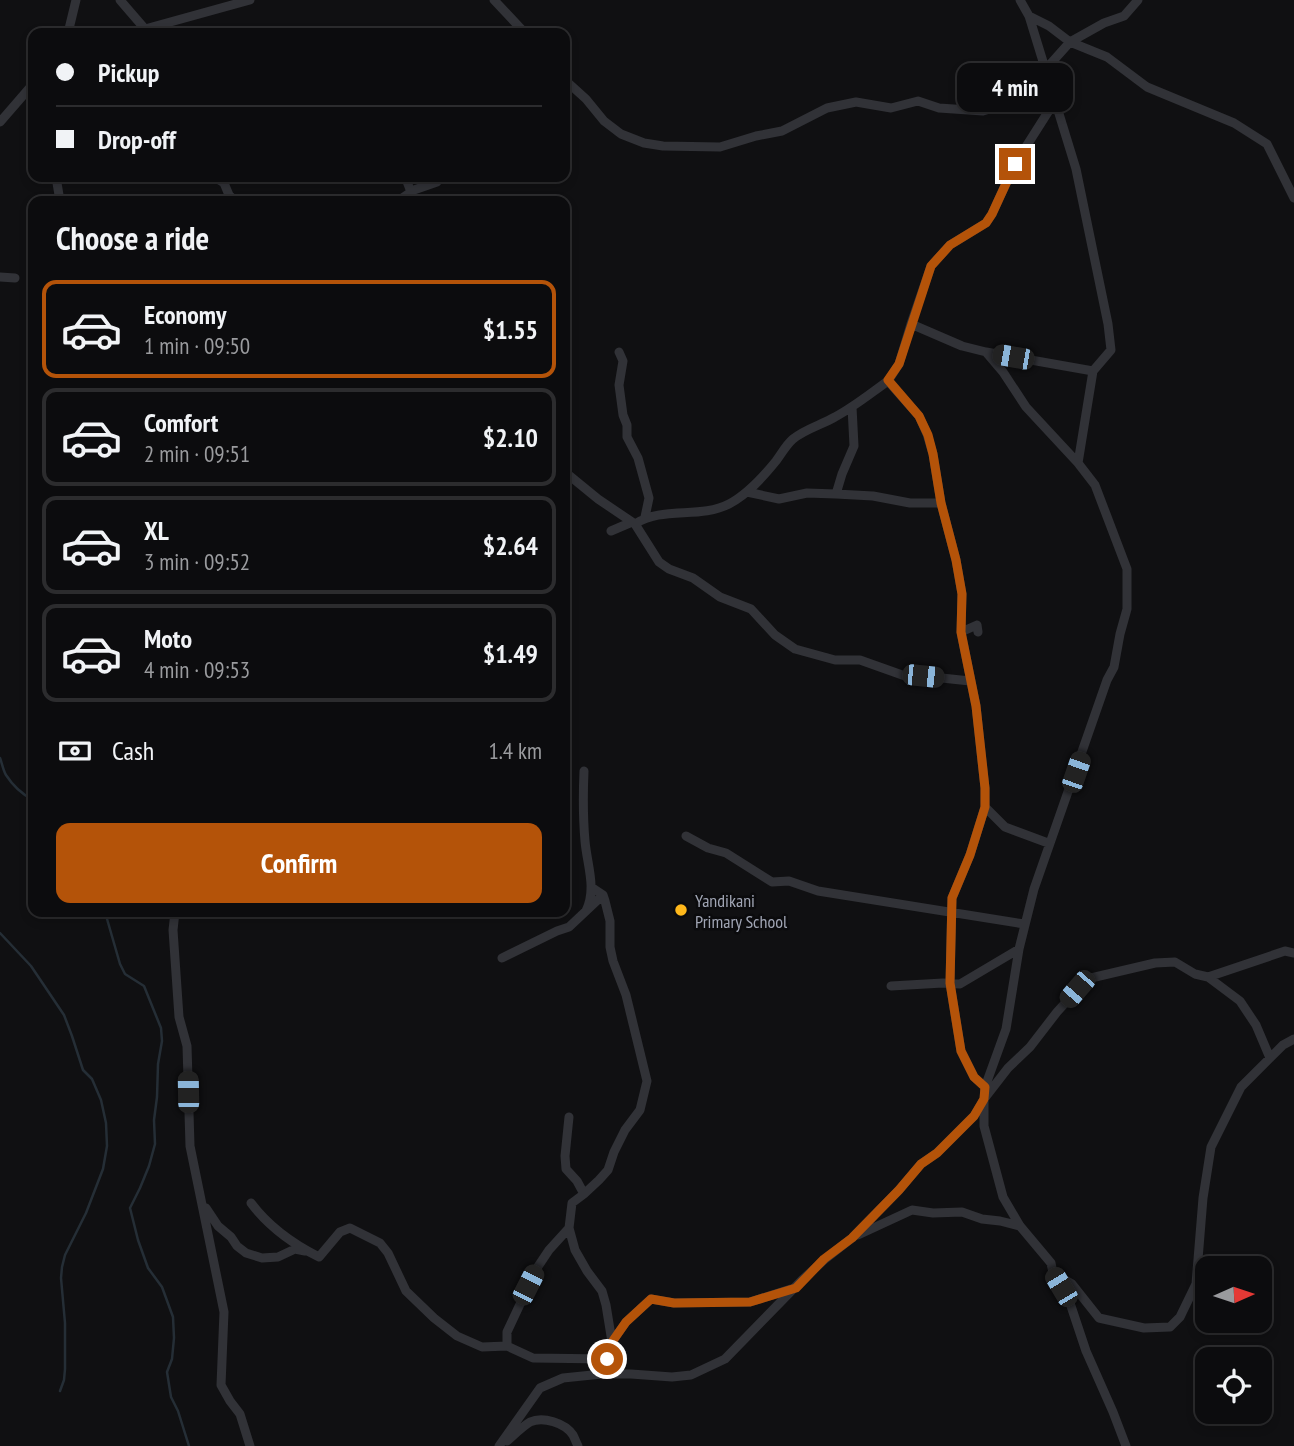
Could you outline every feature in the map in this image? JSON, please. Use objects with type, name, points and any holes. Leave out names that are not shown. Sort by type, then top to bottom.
[{"type":"street","points":[[69,28],[76,0]]},
{"type":"street","points":[[120,0],[141,28]]},
{"type":"street","points":[[153,28],[250,0]]},
{"type":"street","points":[[494,0],[519,28]]},
{"type":"street","points":[[1020,0],[1029,16],[1076,169],[1108,324],[1111,350],[1093,371],[1078,463]]},
{"type":"street","points":[[570,85],[604,121],[621,134],[644,144],[663,146],[720,148],[782,131],[827,108],[856,102],[891,108],[918,102],[939,108],[982,111],[1003,105],[1037,87],[1045,70],[1070,42],[1104,23],[1124,16],[1138,0]]},
{"type":"street","points":[[1029,16],[1049,26],[1070,42],[1107,57],[1147,87],[1234,123],[1267,144],[1294,198]]},
{"type":"street","points":[[0,122],[28,90]]},
{"type":"street","points":[[611,531],[645,517],[705,511],[727,505],[747,492],[765,475],[789,443],[801,433],[822,425],[852,407],[888,380],[899,364],[931,266],[950,245],[986,223],[1015,164],[1055,101]]},
{"type":"street","points":[[407,182],[411,192]]},
{"type":"street","points":[[405,196],[437,182]]},
{"type":"street","points":[[0,277],[15,278]]},
{"type":"street","points":[[911,324],[962,346],[1093,371]]},
{"type":"street","points":[[619,352],[623,361],[619,385],[627,437],[638,458],[649,498],[645,517]]},
{"type":"street","points":[[986,352],[1026,407],[1095,485],[1127,569],[1127,609],[1114,667],[1048,844],[1018,949],[1006,1029],[985,1087],[984,1099],[984,1126],[1003,1196],[1020,1226],[1051,1264],[1053,1273],[1069,1300],[1086,1351],[1126,1446]]},
{"type":"street","points":[[888,380],[919,416],[928,435],[962,594],[961,632],[976,706],[985,807],[970,855],[952,898],[950,983],[961,1051],[974,1077],[985,1087]]},
{"type":"street","points":[[836,494],[854,446],[852,407]]},
{"type":"street","points":[[570,476],[634,523],[659,562],[693,578],[720,597],[751,609],[775,635],[795,649],[835,660],[859,660],[905,676],[970,681]]},
{"type":"street","points":[[747,492],[779,499],[807,493],[873,496],[910,503],[941,503]]},
{"type":"street","points":[[961,632],[977,625],[978,632]]},
{"type":"street","points":[[584,771],[583,813],[591,887],[591,900],[586,911]]},
{"type":"street","points":[[985,807],[1006,827],[1048,844]]},
{"type":"street","points":[[686,836],[708,848],[726,853],[772,882],[789,881],[818,891],[1024,924]]},
{"type":"street","points":[[591,887],[603,895],[610,920],[613,961],[626,995],[647,1081],[639,1110],[625,1130],[608,1170],[572,1203],[569,1228],[575,1250],[602,1291],[612,1342]]},
{"type":"street","points":[[502,958],[569,927],[603,895]]},
{"type":"street","points":[[174,917],[179,1017],[187,1046],[190,1146],[224,1312],[221,1385],[240,1414],[250,1446]]},
{"type":"street","points":[[891,986],[960,984],[1018,949]]},
{"type":"street","points":[[1208,977],[1285,951],[1294,953]]},
{"type":"street","points":[[500,1446],[540,1388],[563,1378],[602,1374],[672,1377],[691,1375],[725,1359],[824,1259],[852,1238],[921,1164],[937,1153],[974,1116],[1008,1068],[1030,1047],[1071,996],[1091,978],[1155,963],[1175,962],[1195,974],[1208,977],[1240,1002],[1256,1025],[1269,1058]]},
{"type":"street","points":[[1053,1273],[1072,1284],[1099,1318],[1144,1328],[1170,1327],[1180,1317],[1196,1284],[1203,1198],[1211,1147],[1241,1087],[1283,1045],[1294,1039]]},
{"type":"street","points":[[569,1117],[566,1168],[584,1194]]},
{"type":"street","points":[[202,1201],[219,1226],[246,1252],[262,1258],[278,1257],[295,1249],[307,1251]]},
{"type":"street","points":[[251,1203],[263,1218],[319,1257],[340,1231],[350,1228],[380,1243],[388,1253],[406,1291],[457,1336],[482,1347],[507,1346],[533,1358],[607,1359]]},
{"type":"street","points":[[852,1238],[912,1210],[933,1213],[962,1212],[982,1219],[1020,1226]]},
{"type":"street","points":[[507,1346],[507,1332],[537,1268],[569,1228]]},
{"type":"street","points":[[602,1374],[612,1342],[626,1322],[651,1299],[674,1303],[750,1302],[796,1288]]},
{"type":"street","points":[[500,1446],[529,1423],[538,1420],[562,1426],[573,1435],[578,1446]]},
{"type":"waterway","points":[[0,758],[12,783],[28,797]]},
{"type":"waterway","points":[[106,917],[120,964],[125,974],[144,986],[161,1028],[154,1120],[155,1144],[149,1166],[130,1208],[148,1268],[162,1287],[173,1317],[172,1359],[167,1372],[171,1397],[189,1446]]},
{"type":"waterway","points":[[0,933],[31,966],[64,1015],[83,1070],[92,1079],[101,1100],[106,1123],[107,1146],[103,1169],[62,1267],[65,1369],[60,1391]]},
{"type":"place","name":"Yandikani Primary School","points":[[681,910]]},
{"type":"route","points":[[607,1359],[612,1342],[626,1322],[651,1299],[674,1303],[750,1302],[796,1288],[824,1259],[852,1238],[921,1164],[948,1143],[974,1116],[984,1099],[985,1087],[974,1077],[961,1051],[950,983],[952,898],[970,855],[985,807],[976,706],[961,632],[962,594],[928,435],[919,416],[888,380],[899,364],[931,266],[950,245],[986,223],[1015,164]]}]
